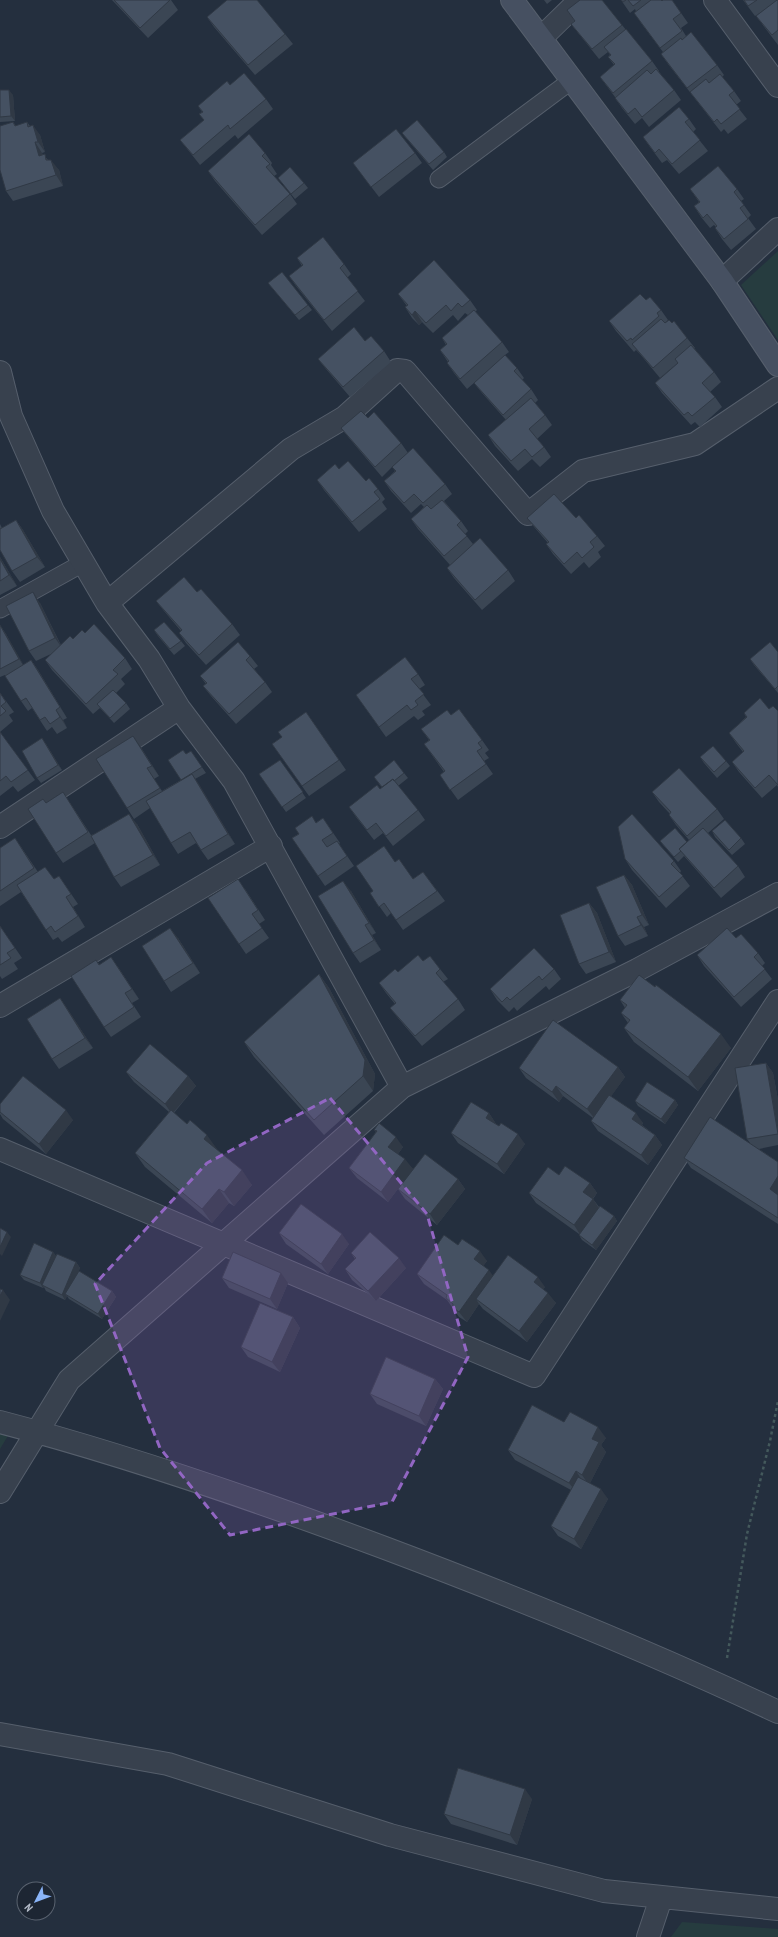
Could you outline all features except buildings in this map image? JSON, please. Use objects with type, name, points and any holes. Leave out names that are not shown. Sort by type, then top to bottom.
[{"type":"street","points":[[512,0],[722,281],[778,365]]},
{"type":"street","points":[[541,38],[580,0]]},
{"type":"street","points":[[715,0],[778,86]]},
{"type":"street","points":[[722,281],[778,229]]},
{"type":"street","points":[[108,603],[291,449],[345,417],[397,370],[405,371],[528,514],[583,471],[695,444],[778,388]]},
{"type":"street","points":[[0,372],[6,420],[53,511],[108,603],[149,660],[179,708],[234,781],[402,1087]]},
{"type":"street","points":[[0,827],[179,708]]},
{"type":"street","points":[[0,1006],[271,846]]},
{"type":"street","points":[[0,1492],[69,1380],[402,1087],[638,970],[778,894]]},
{"type":"street","points":[[0,1149],[534,1376],[778,1001]]},
{"type":"street","points":[[0,1422],[37,1432],[298,1516],[508,1594],[723,1686],[778,1712]]},
{"type":"street","points":[[0,1734],[168,1764],[390,1835],[604,1891],[661,1898],[778,1908]]},
{"type":"street","points":[[648,1937],[661,1898]]},
{"type":"lane","points":[[439,179],[572,80]]},
{"type":"lane","points":[[0,608],[83,563]]},
{"type":"path","points":[[723,1686],[747,1534],[770,1441],[778,1401]]},
{"type":"highlighted area","points":[[330,1098],[427,1214],[468,1357],[392,1502],[230,1535],[160,1448],[95,1284],[207,1163]]},
{"type":"green space","points":[[778,251],[778,340],[741,285]]},
{"type":"green space","points":[[0,1421],[12,1429],[0,1449]]},
{"type":"green space","points":[[682,1922],[778,1929],[778,1937],[671,1937]]}]
